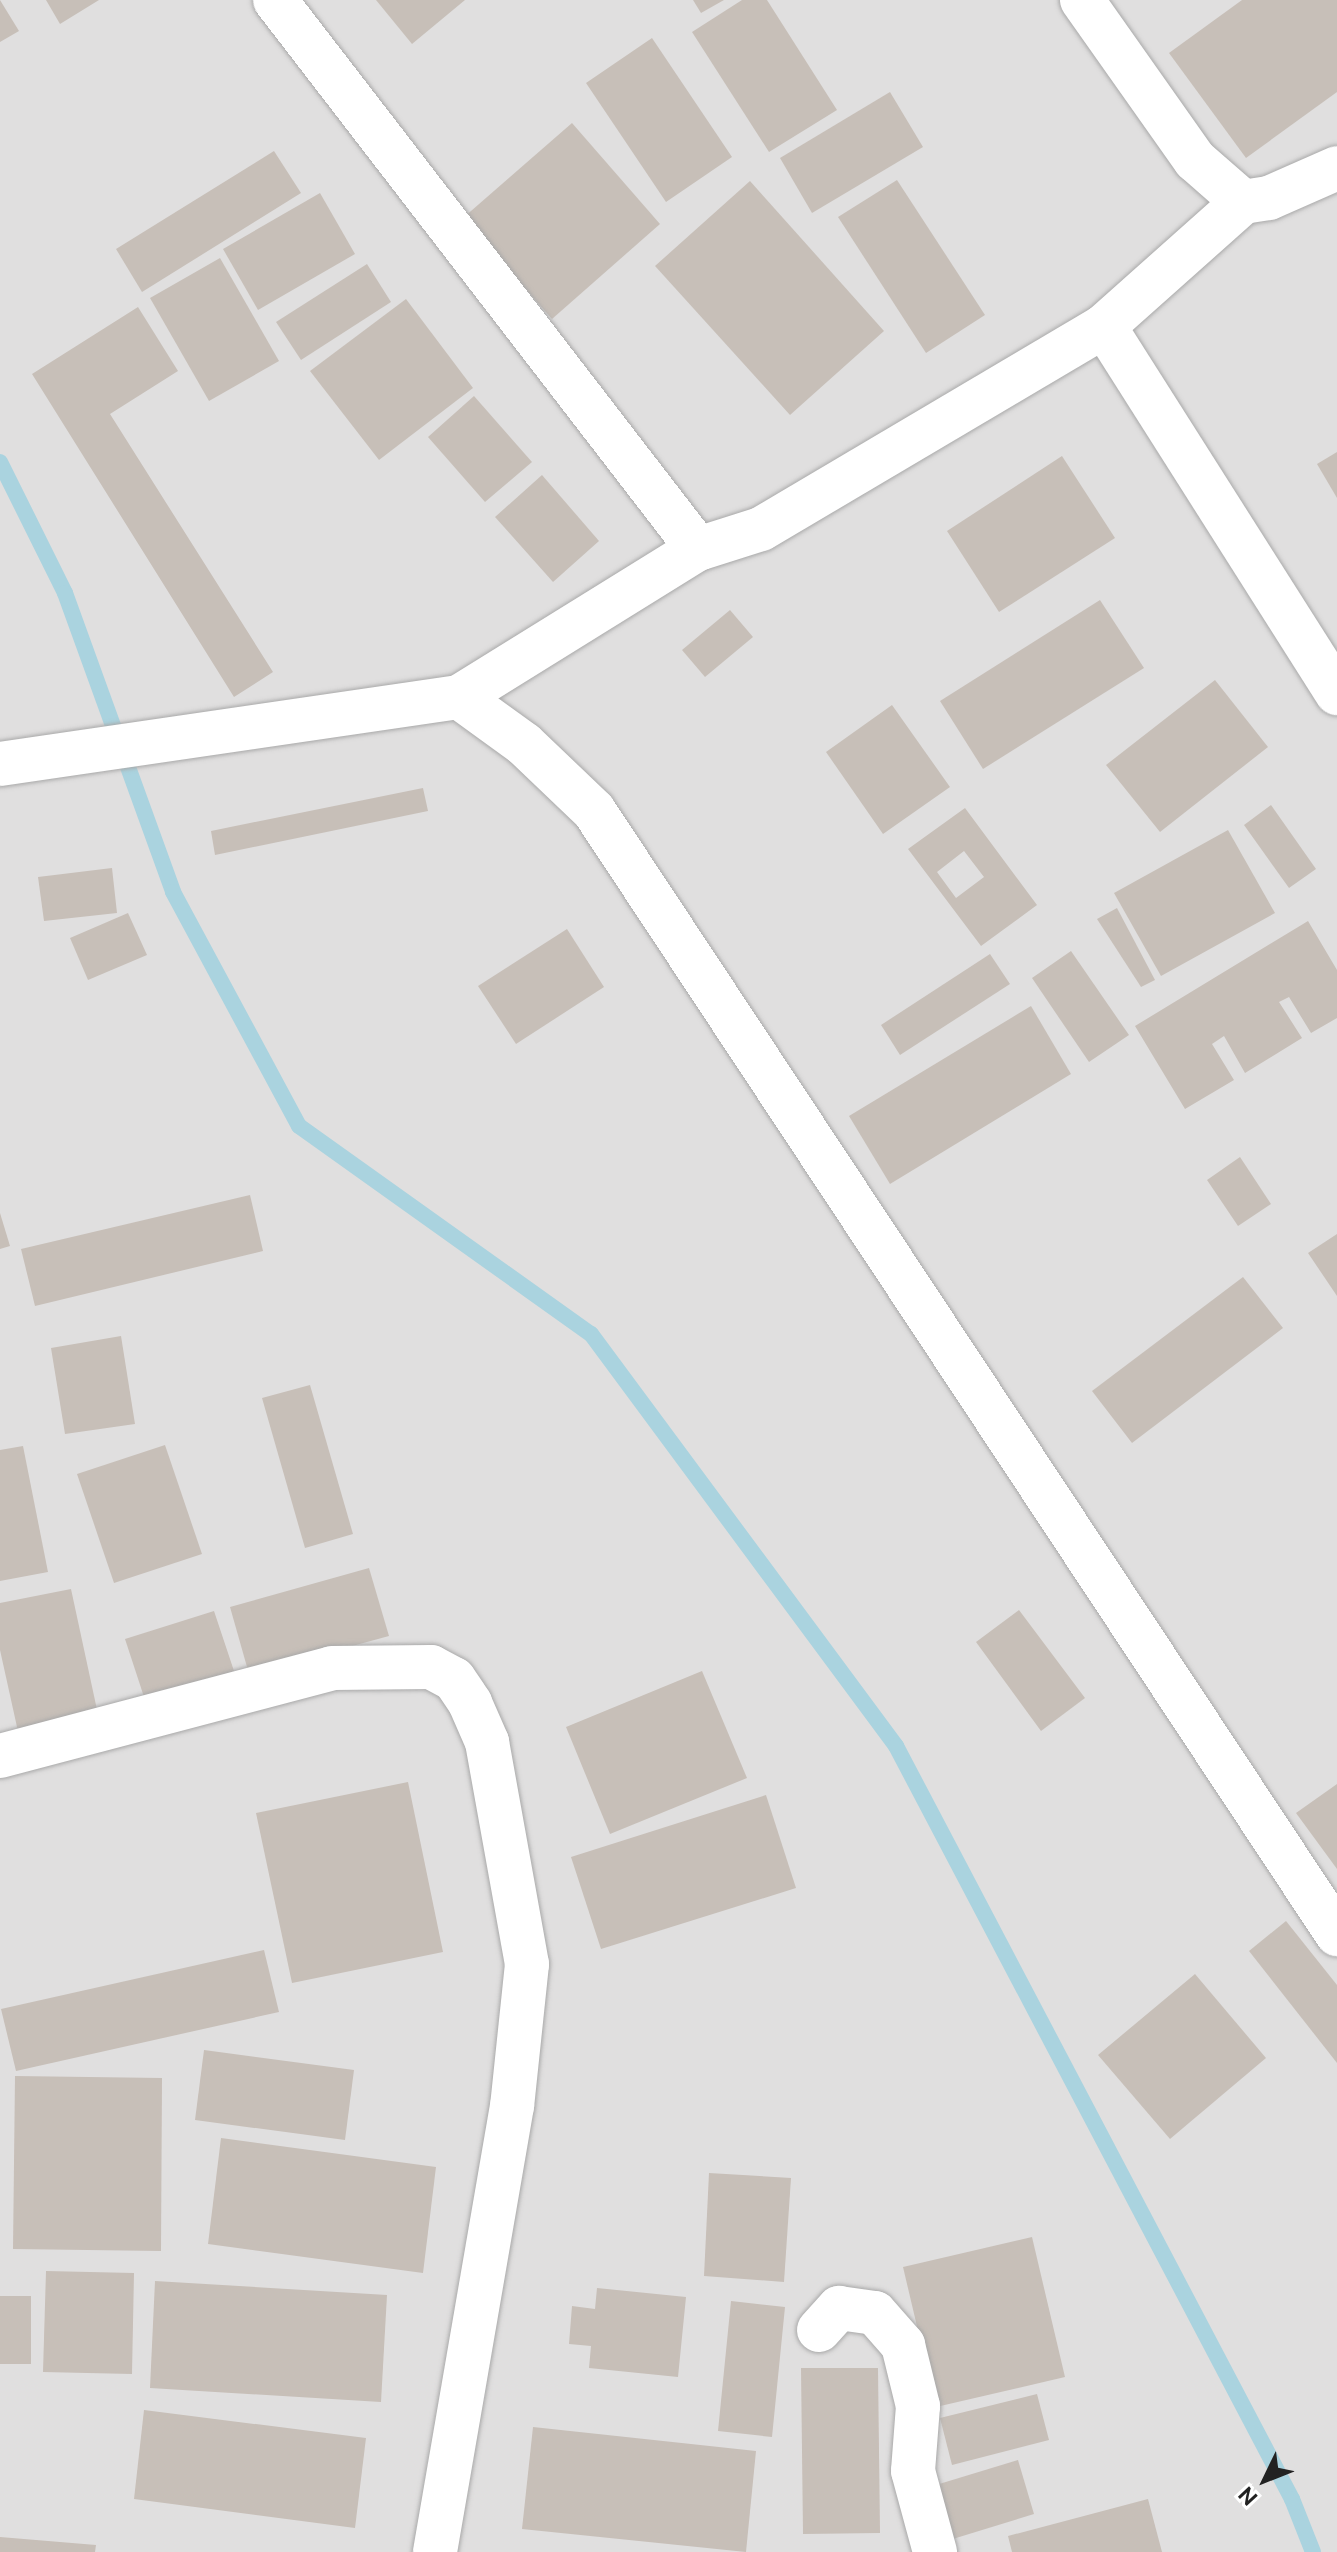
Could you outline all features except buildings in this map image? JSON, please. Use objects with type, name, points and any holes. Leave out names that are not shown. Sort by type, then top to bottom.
[{"type":"street","points":[[275,0],[698,549]]},
{"type":"street","points":[[1082,0],[1195,160],[1243,202]]},
{"type":"street","points":[[0,764],[93,754],[459,697],[698,549],[761,529],[1104,326],[1243,202],[1337,168]]},
{"type":"street","points":[[1104,326],[1337,693]]},
{"type":"street","points":[[459,697],[524,744],[594,811],[1337,1934]]},
{"type":"street","points":[[0,1756],[332,1668],[431,1667],[454,1679],[470,1703],[487,1742],[527,1964],[512,2106],[435,2552]]},
{"type":"street","points":[[819,2330],[839,2308],[875,2313],[903,2345],[918,2406],[913,2471],[935,2552]]},
{"type":"shaded area","points":[[0,0],[1337,0],[1337,2552],[0,2552]]},
{"type":"waterway","points":[[0,462],[65,593],[173,892],[299,1126],[591,1334],[896,1746],[1292,2499],[1313,2552]]}]
